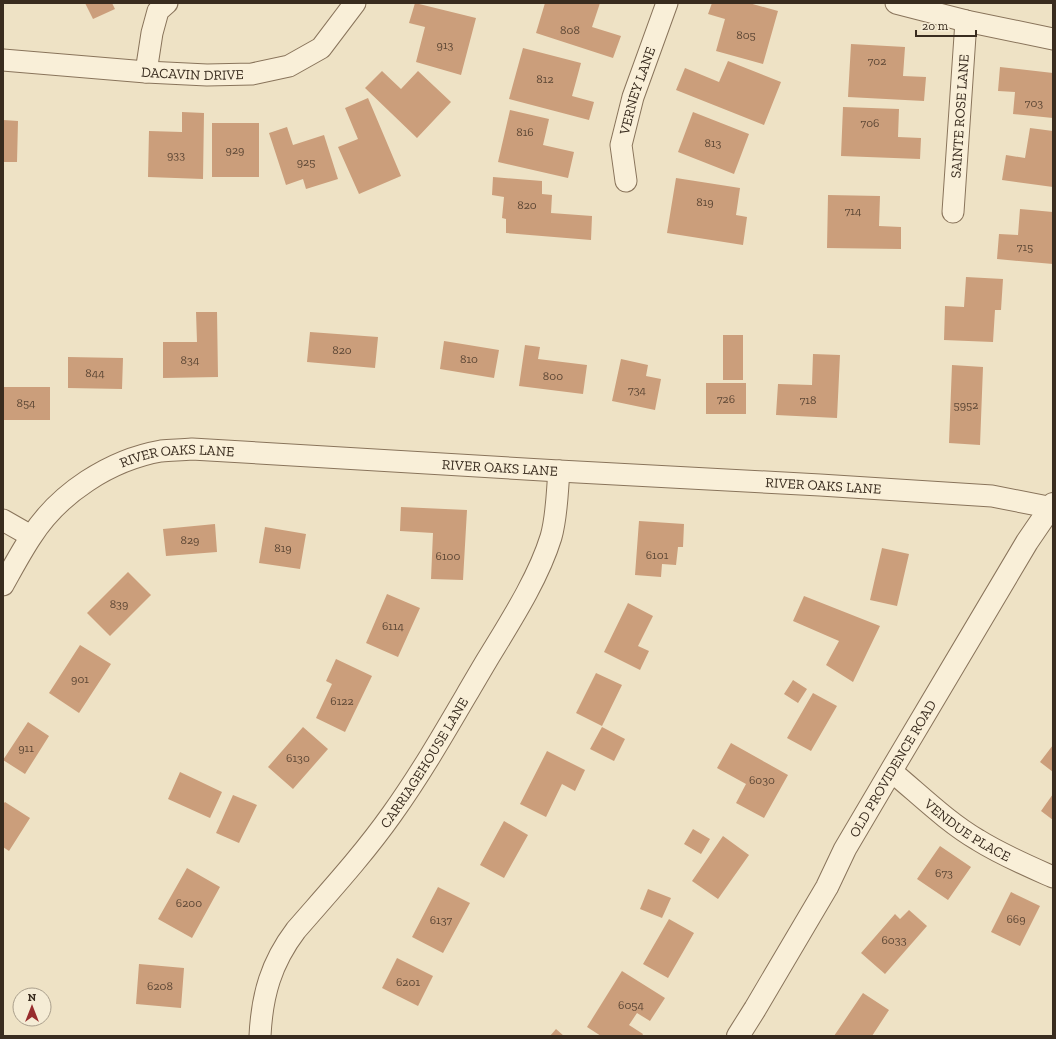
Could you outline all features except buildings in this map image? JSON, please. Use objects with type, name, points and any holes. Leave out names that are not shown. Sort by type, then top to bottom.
[{"type":"street","points":[[146,72],[152,33],[158,11],[167,3]]},
{"type":"street","name":"DACAVIN DRIVE","points":[[3,60],[146,72],[208,75],[252,74],[289,66],[321,48],[355,3]]},
{"type":"street","name":"VERNEY LANE","points":[[626,181],[621,145],[633,97],[667,3]]},
{"type":"street","points":[[896,3],[966,21],[1053,39]]},
{"type":"street","name":"SAINTE ROSE LANE","points":[[953,212],[966,21]]},
{"type":"street","name":"RIVER OAKS LANE","points":[[3,585],[31,536],[47,516],[72,492],[86,482],[116,465],[132,458],[162,451],[192,450],[820,485],[992,496],[1052,506]]},
{"type":"street","name":"CARRIAGEHOUSE LANE","points":[[260,1036],[261,1012],[264,997],[273,968],[287,942],[356,862],[393,813],[436,746],[508,624],[540,566],[551,536],[554,522],[559,471]]},
{"type":"street","name":"OLD PROVIDENCE ROAD","points":[[738,1036],[823,893],[845,849],[891,771],[1027,542],[1052,506]]},
{"type":"street","points":[[3,520],[31,536]]},
{"type":"street","name":"VENDUE PLACE","points":[[891,771],[949,820],[977,840],[1053,877]]}]
